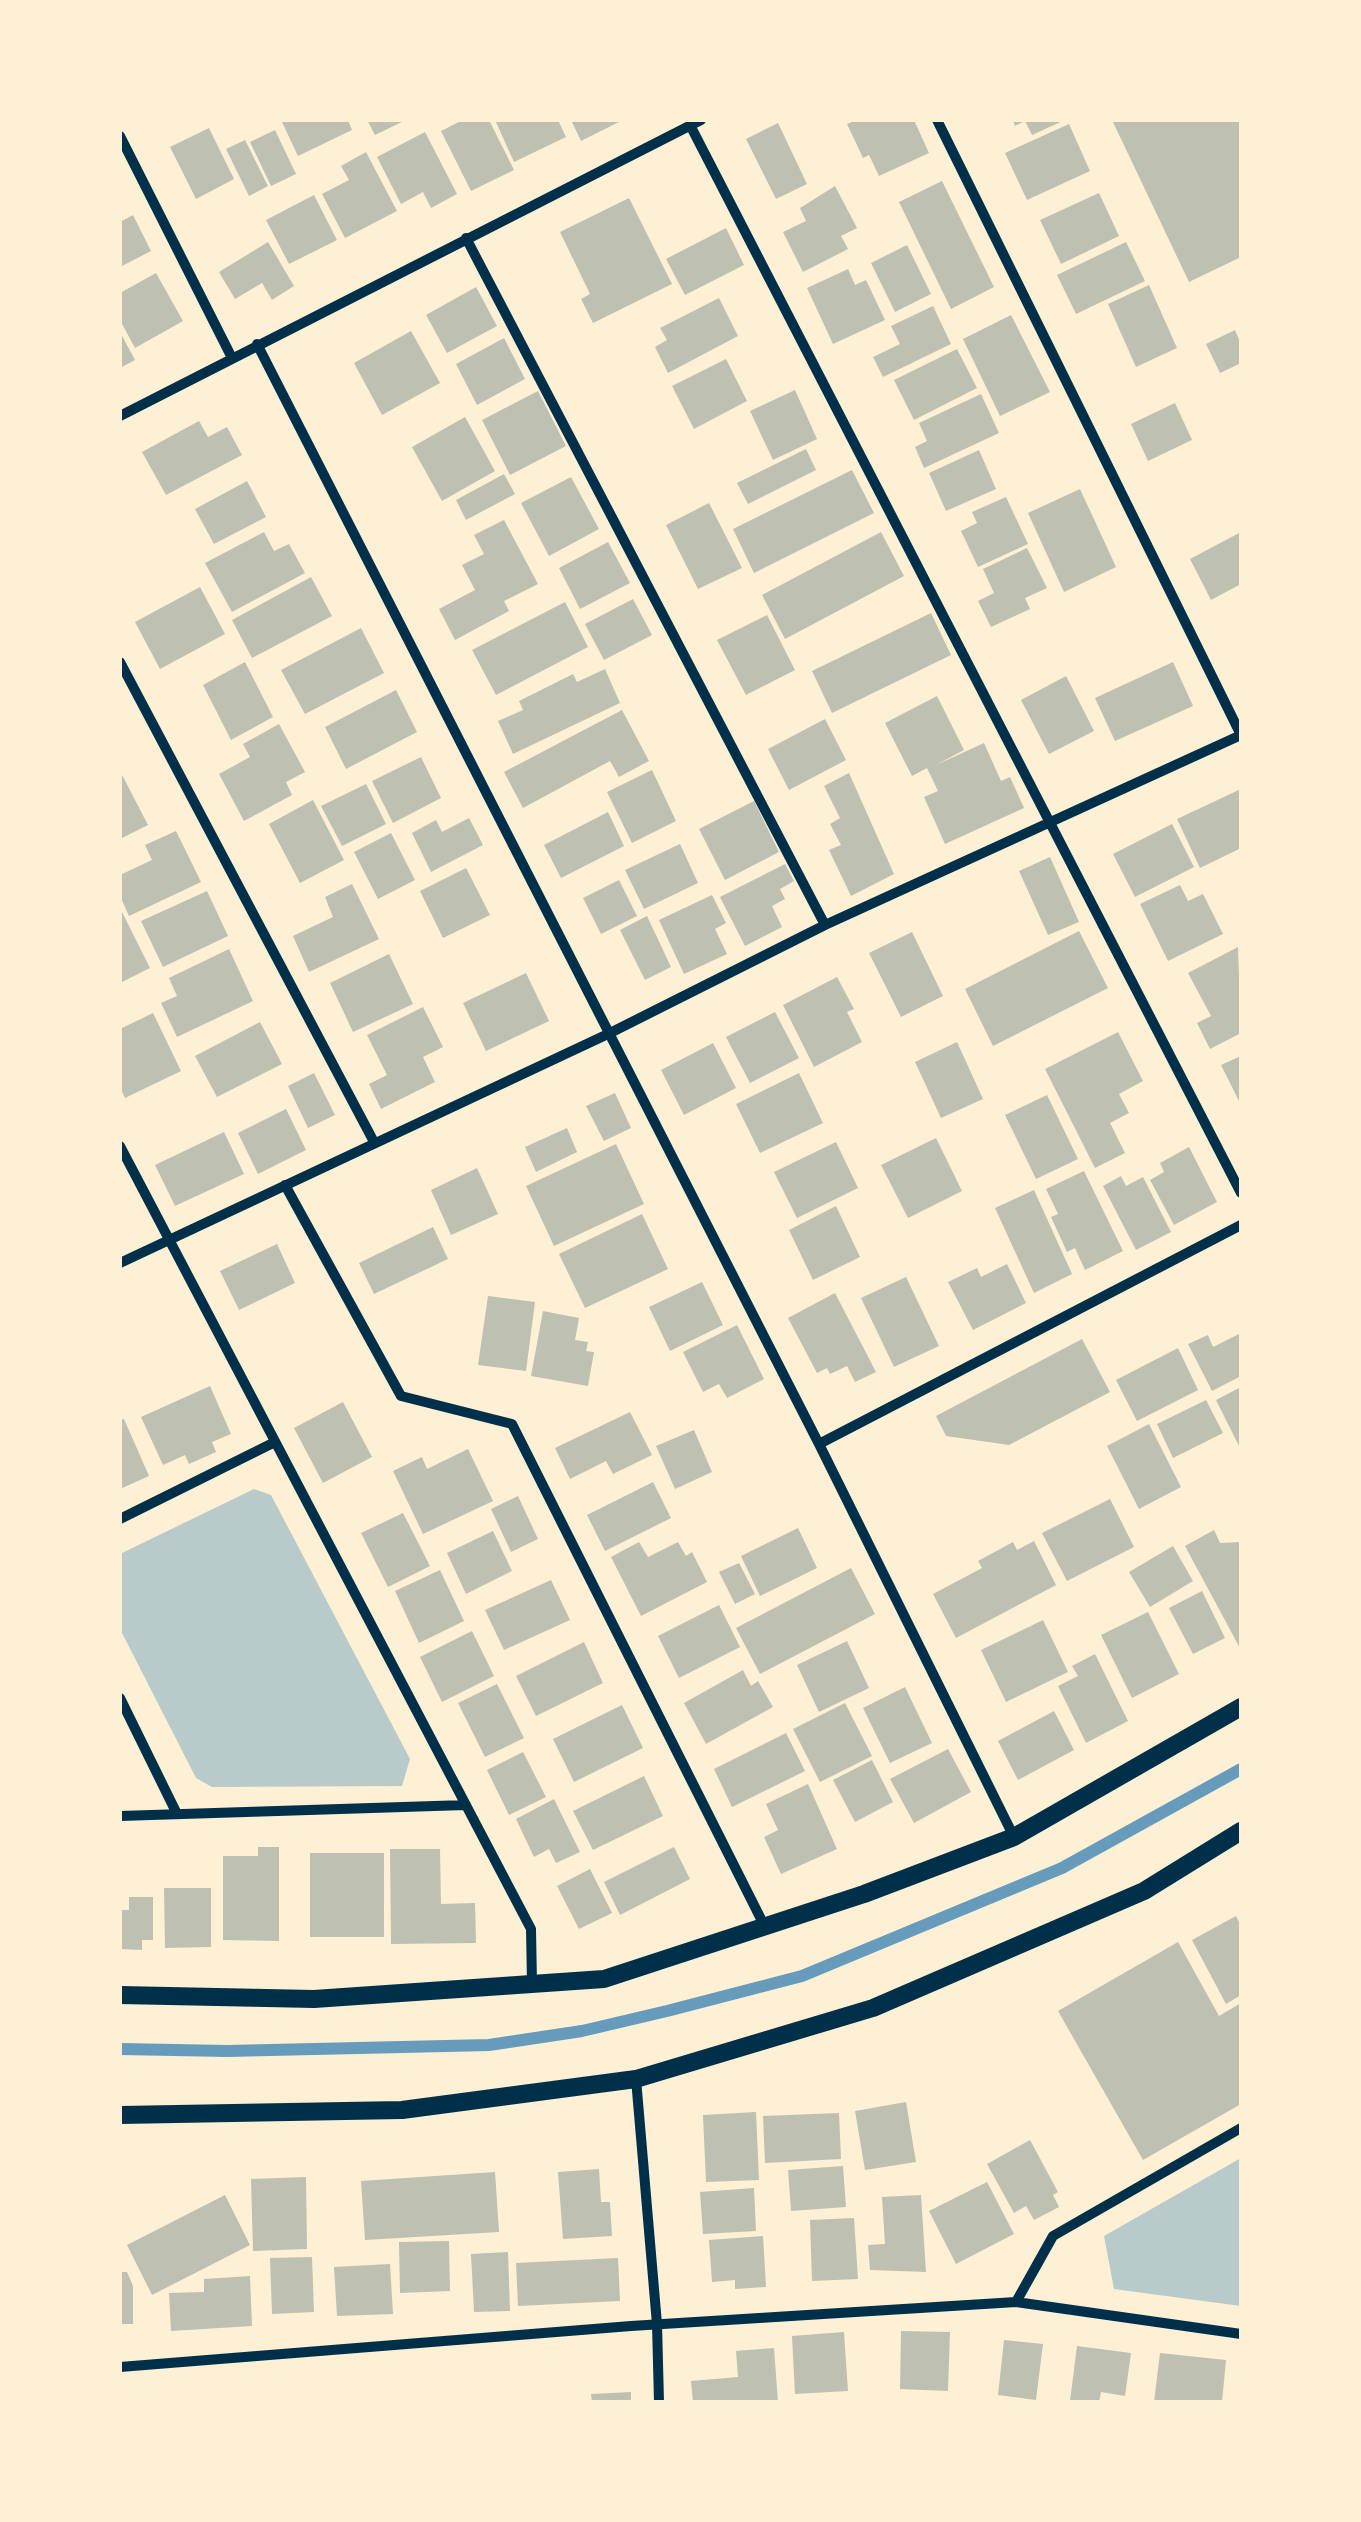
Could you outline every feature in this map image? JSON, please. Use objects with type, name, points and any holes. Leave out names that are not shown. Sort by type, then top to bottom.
[{"type":"street","points":[[120,1264],[608,1034],[826,925],[1241,735],[937,120]]},
{"type":"street","points":[[120,416],[695,123],[1241,1193]]},
{"type":"street","points":[[120,136],[232,358]]},
{"type":"street","points":[[466,238],[826,925]]},
{"type":"street","points":[[257,344],[820,1444],[1014,1838]]},
{"type":"street","points":[[120,662],[374,1142]]},
{"type":"street","points":[[120,1146],[532,1930],[532,1984]]},
{"type":"street","points":[[284,1185],[402,1396],[512,1424],[764,1926]]},
{"type":"street","points":[[820,1444],[1241,1225]]},
{"type":"street","points":[[120,1519],[275,1442]]},
{"type":"street","points":[[120,1698],[177,1814]]},
{"type":"street","points":[[120,1995],[314,1999],[604,1979],[1014,1838],[1241,1707]]},
{"type":"street","points":[[120,1816],[466,1805]]},
{"type":"street","points":[[120,2115],[402,2110],[636,2080],[873,2008],[1144,1891],[1241,1831]]},
{"type":"street","points":[[636,2080],[657,2324],[659,2402]]},
{"type":"street","points":[[1016,2302],[1053,2236],[1241,2128]]},
{"type":"street","points":[[120,2367],[657,2324],[1016,2302],[1241,2334]]},
{"type":"shaded area","points":[[254,1489],[271,1495],[410,1759],[402,1786],[212,1787],[196,1778],[120,1629],[120,1554]]},
{"type":"shaded area","points":[[1241,2158],[1241,2306],[1114,2289],[1104,2236]]},
{"type":"building","points":[[281,120],[348,120],[352,130],[298,156]]},
{"type":"building","points":[[367,120],[406,120],[375,135]]},
{"type":"building","points":[[463,120],[489,120],[514,170],[471,191],[441,131]]},
{"type":"building","points":[[495,120],[558,120],[566,137],[514,162]]},
{"type":"building","points":[[571,120],[623,120],[581,141]]},
{"type":"building","points":[[857,120],[914,120],[929,153],[879,176],[869,155],[863,158],[847,124]]},
{"type":"building","points":[[1013,120],[1065,120],[1032,135],[1025,121],[1015,126]]},
{"type":"building","points":[[1112,120],[1241,120],[1241,257],[1189,282]]},
{"type":"building","points":[[778,123],[807,184],[776,199],[746,139]]},
{"type":"building","points":[[1069,124],[1090,171],[1027,200],[1005,153]]},
{"type":"building","points":[[209,128],[234,179],[196,199],[170,147]]},
{"type":"building","points":[[275,130],[296,174],[271,186],[250,142]]},
{"type":"building","points":[[425,132],[457,194],[431,208],[423,192],[401,204],[377,157]]},
{"type":"building","points":[[245,140],[268,186],[249,196],[226,149]]},
{"type":"building","points":[[366,152],[397,211],[345,238],[322,194],[349,180],[341,166]]},
{"type":"building","points":[[942,181],[994,287],[951,309],[899,202]]},
{"type":"building","points":[[835,186],[857,228],[841,236],[848,249],[803,272],[783,232],[806,221],[800,208]]},
{"type":"building","points":[[1099,193],[1119,236],[1061,264],[1040,220]]},
{"type":"building","points":[[314,195],[337,240],[289,264],[266,220]]},
{"type":"building","points":[[629,198],[672,284],[593,323],[581,299],[590,294],[560,232]]},
{"type":"building","points":[[133,215],[151,251],[120,267],[120,222]]},
{"type":"building","points":[[726,228],[744,265],[685,295],[666,259]]},
{"type":"building","points":[[268,242],[294,286],[272,300],[262,283],[235,299],[219,272]]},
{"type":"building","points":[[1126,242],[1145,281],[1076,314],[1057,275]]},
{"type":"building","points":[[907,245],[931,294],[895,312],[871,263]]},
{"type":"building","points":[[848,269],[855,285],[866,280],[885,320],[833,344],[807,288]]},
{"type":"building","points":[[156,273],[183,321],[135,348],[120,320],[120,293]]},
{"type":"building","points":[[1149,285],[1177,348],[1136,367],[1108,304]]},
{"type":"building","points":[[476,287],[497,326],[447,353],[426,315]]},
{"type":"building","points":[[719,298],[738,336],[668,373],[655,347],[667,340],[660,328]]},
{"type":"building","points":[[933,306],[951,344],[883,377],[873,357],[900,344],[891,326]]},
{"type":"building","points":[[1011,315],[1050,392],[1000,416],[963,339]]},
{"type":"building","points":[[1235,330],[1241,344],[1241,363],[1220,373],[1206,344]]},
{"type":"building","points":[[411,331],[440,383],[382,415],[354,363]]},
{"type":"building","points":[[120,332],[135,360],[120,368]]},
{"type":"building","points":[[504,338],[525,379],[477,405],[456,364]]},
{"type":"building","points":[[957,349],[977,388],[914,420],[894,380]]},
{"type":"building","points":[[726,359],[747,401],[694,429],[672,386]]},
{"type":"building","points":[[795,390],[817,439],[773,460],[750,411]]},
{"type":"building","points":[[538,391],[566,446],[510,475],[482,420]]},
{"type":"building","points":[[981,394],[999,433],[924,468],[915,447],[927,441],[919,423]]},
{"type":"building","points":[[1175,403],[1192,440],[1148,461],[1131,424]]},
{"type":"building","points":[[465,417],[495,471],[442,501],[412,447]]},
{"type":"building","points":[[199,421],[208,437],[227,427],[242,455],[166,495],[142,452]]},
{"type":"building","points":[[806,449],[816,470],[748,504],[737,483]]},
{"type":"building","points":[[979,450],[996,489],[946,511],[929,473]]},
{"type":"building","points":[[852,470],[874,513],[754,573],[733,529]]},
{"type":"building","points":[[504,474],[515,494],[466,520],[456,500]]},
{"type":"building","points":[[571,477],[599,529],[549,556],[521,503]]},
{"type":"building","points":[[247,481],[266,517],[214,544],[195,509]]},
{"type":"building","points":[[1080,489],[1116,567],[1064,592],[1028,513]]},
{"type":"building","points":[[1006,497],[1028,544],[978,567],[961,531],[977,523],[972,512]]},
{"type":"building","points":[[709,503],[742,568],[698,589],[666,525]]},
{"type":"building","points":[[504,520],[538,584],[504,601],[509,611],[455,640],[439,609],[475,590],[462,565],[484,554],[474,535]]},
{"type":"building","points":[[264,532],[274,551],[289,544],[305,573],[232,612],[205,563]]},
{"type":"building","points":[[881,532],[904,576],[785,639],[762,595]]},
{"type":"building","points":[[1241,532],[1241,584],[1211,600],[1190,559]]},
{"type":"building","points":[[608,542],[630,583],[580,609],[559,568]]},
{"type":"building","points":[[1027,548],[1047,588],[1025,598],[1030,609],[991,627],[978,601],[994,593],[983,569]]},
{"type":"building","points":[[311,577],[332,616],[252,658],[232,620]]},
{"type":"building","points":[[200,587],[225,634],[160,669],[135,622]]},
{"type":"building","points":[[633,599],[652,635],[604,660],[585,624]]},
{"type":"building","points":[[565,602],[588,647],[496,695],[472,650]]},
{"type":"building","points":[[931,613],[951,655],[832,713],[812,671]]},
{"type":"building","points":[[767,615],[795,670],[746,695],[717,640]]},
{"type":"building","points":[[361,628],[384,673],[305,714],[281,670]]},
{"type":"building","points":[[245,662],[273,717],[231,740],[203,685]]},
{"type":"building","points":[[1173,662],[1193,706],[1115,741],[1095,698]]},
{"type":"building","points":[[605,669],[620,703],[513,754],[498,721],[523,710],[519,701],[573,674],[577,682]]},
{"type":"building","points":[[1066,676],[1094,731],[1049,754],[1021,700]]},
{"type":"building","points":[[396,690],[417,732],[346,769],[325,727]]},
{"type":"building","points":[[937,696],[964,750],[936,765],[984,743],[1001,781],[1010,777],[1024,808],[945,844],[924,797],[938,791],[927,768],[912,776],[885,723]]},
{"type":"building","points":[[622,710],[649,761],[619,777],[610,761],[523,808],[504,772]]},
{"type":"building","points":[[825,719],[846,760],[789,790],[768,749]]},
{"type":"building","points":[[279,724],[305,772],[286,782],[292,795],[244,821],[219,774],[250,757],[243,744]]},
{"type":"building","points":[[421,757],[441,798],[393,823],[372,781]]},
{"type":"building","points":[[652,770],[676,821],[632,843],[607,792]]},
{"type":"building","points":[[120,771],[148,825],[120,839]]},
{"type":"building","points":[[849,773],[894,874],[851,896],[829,850],[841,845],[830,824],[840,818],[824,786]]},
{"type":"building","points":[[366,784],[386,824],[342,846],[321,806]]},
{"type":"building","points":[[1241,789],[1241,848],[1200,868],[1177,819]]},
{"type":"building","points":[[313,800],[344,860],[300,883],[269,824]]},
{"type":"building","points":[[754,801],[779,852],[725,880],[699,829]]},
{"type":"building","points":[[608,812],[624,846],[561,878],[544,845]]},
{"type":"building","points":[[469,818],[483,845],[431,872],[412,833],[436,820],[442,832]]},
{"type":"building","points":[[1172,824],[1194,867],[1135,897],[1113,854]]},
{"type":"building","points":[[176,831],[201,882],[129,916],[120,896],[120,875],[152,860],[145,845]]},
{"type":"building","points":[[391,833],[415,880],[378,899],[354,852]]},
{"type":"building","points":[[680,844],[698,883],[644,909],[625,870]]},
{"type":"building","points":[[1050,857],[1079,922],[1048,935],[1019,871]]},
{"type":"building","points":[[785,864],[794,881],[780,889],[785,899],[772,906],[782,927],[745,946],[720,897]]},
{"type":"building","points":[[466,868],[490,915],[443,938],[420,891]]},
{"type":"building","points":[[619,880],[637,916],[601,934],[583,898]]},
{"type":"building","points":[[352,884],[379,939],[309,972],[293,936],[333,917],[325,897]]},
{"type":"building","points":[[1180,885],[1188,901],[1203,894],[1223,934],[1168,961],[1140,904]]},
{"type":"building","points":[[207,891],[228,936],[163,967],[141,921]]},
{"type":"building","points":[[712,895],[726,923],[715,929],[727,954],[684,974],[659,920]]},
{"type":"building","points":[[120,908],[150,968],[120,983]]},
{"type":"building","points":[[647,916],[671,967],[645,980],[620,930]]},
{"type":"building","points":[[1079,931],[1108,988],[993,1046],[965,989]]},
{"type":"building","points":[[912,932],[943,996],[901,1017],[869,953]]},
{"type":"building","points":[[1238,947],[1241,1033],[1210,1049],[1197,1023],[1211,1016],[1188,973]]},
{"type":"building","points":[[229,949],[253,1001],[177,1037],[161,1003],[177,996],[169,978]]},
{"type":"building","points":[[389,954],[413,1004],[353,1032],[330,983]]},
{"type":"building","points":[[526,973],[549,1021],[486,1051],[463,1003]]},
{"type":"building","points":[[837,977],[854,1009],[847,1012],[862,1042],[814,1067],[783,1005]]},
{"type":"building","points":[[423,1007],[443,1047],[423,1057],[435,1082],[381,1109],[369,1084],[387,1075],[367,1035]]},
{"type":"building","points":[[775,1012],[799,1058],[750,1083],[726,1037]]},
{"type":"building","points":[[153,1013],[181,1071],[125,1098],[120,1087],[120,1029]]},
{"type":"building","points":[[260,1022],[282,1064],[217,1097],[195,1056]]},
{"type":"building","points":[[1118,1032],[1143,1081],[1119,1094],[1129,1113],[1110,1123],[1125,1153],[1095,1168],[1045,1069]]},
{"type":"building","points":[[957,1042],[983,1099],[941,1118],[915,1062]]},
{"type":"building","points":[[713,1043],[736,1088],[684,1115],[661,1070]]},
{"type":"building","points":[[1241,1056],[1241,1105],[1221,1065]]},
{"type":"building","points":[[314,1073],[335,1115],[308,1128],[288,1086]]},
{"type":"building","points":[[799,1073],[823,1123],[760,1153],[736,1104]]},
{"type":"building","points":[[615,1093],[631,1128],[604,1141],[586,1106]]},
{"type":"building","points":[[1047,1095],[1078,1159],[1036,1179],[1005,1115]]},
{"type":"building","points":[[286,1109],[306,1150],[258,1174],[238,1133]]},
{"type":"building","points":[[567,1128],[577,1152],[536,1172],[525,1147]]},
{"type":"building","points":[[224,1132],[244,1174],[175,1206],[155,1165]]},
{"type":"building","points":[[936,1138],[962,1191],[908,1218],[881,1165]]},
{"type":"building","points":[[836,1142],[858,1188],[797,1218],[774,1172]]},
{"type":"building","points":[[616,1144],[644,1204],[554,1246],[526,1186]]},
{"type":"building","points":[[1189,1147],[1217,1202],[1174,1225],[1150,1180],[1164,1172],[1160,1163]]},
{"type":"building","points":[[477,1168],[498,1214],[451,1235],[431,1190]]},
{"type":"building","points":[[1084,1171],[1123,1251],[1085,1270],[1075,1248],[1067,1252],[1051,1217],[1058,1214],[1046,1189]]},
{"type":"building","points":[[1121,1176],[1126,1186],[1143,1177],[1171,1232],[1136,1250],[1103,1186]]},
{"type":"building","points":[[1034,1190],[1072,1274],[1034,1293],[995,1208]]},
{"type":"building","points":[[836,1206],[860,1257],[813,1280],[789,1230]]},
{"type":"building","points":[[642,1214],[668,1269],[585,1308],[559,1254]]},
{"type":"building","points":[[433,1227],[448,1259],[374,1294],[359,1263]]},
{"type":"building","points":[[277,1244],[295,1283],[239,1310],[220,1271]]},
{"type":"building","points":[[1007,1264],[1026,1303],[973,1330],[948,1282],[977,1268],[981,1277]]},
{"type":"building","points":[[906,1277],[939,1346],[894,1367],[861,1298]]},
{"type":"building","points":[[702,1282],[723,1325],[670,1351],[649,1307]]},
{"type":"building","points":[[835,1293],[876,1372],[855,1382],[847,1366],[830,1374],[827,1368],[817,1373],[788,1318]]},
{"type":"building","points":[[488,1296],[535,1302],[526,1371],[478,1365]]},
{"type":"building","points":[[543,1311],[579,1318],[575,1340],[588,1342],[586,1351],[594,1352],[588,1386],[531,1376]]},
{"type":"building","points":[[737,1325],[764,1379],[727,1398],[719,1384],[703,1392],[683,1352]]},
{"type":"building","points":[[1241,1333],[1241,1376],[1212,1391],[1188,1344],[1208,1335],[1213,1347]]},
{"type":"building","points":[[1082,1339],[1110,1392],[1009,1445],[946,1436],[936,1416]]},
{"type":"building","points":[[1178,1348],[1198,1390],[1137,1421],[1116,1380]]},
{"type":"building","points":[[210,1386],[231,1434],[212,1442],[216,1452],[189,1464],[185,1455],[163,1465],[141,1417]]},
{"type":"building","points":[[1241,1387],[1241,1450],[1216,1400]]},
{"type":"building","points":[[1206,1400],[1223,1433],[1173,1458],[1157,1424]]},
{"type":"building","points":[[343,1402],[372,1457],[323,1483],[294,1428]]},
{"type":"building","points":[[630,1412],[652,1455],[613,1474],[606,1461],[570,1479],[555,1448]]},
{"type":"building","points":[[124,1419],[149,1476],[120,1489],[120,1420]]},
{"type":"building","points":[[1149,1424],[1181,1487],[1139,1509],[1107,1446]]},
{"type":"building","points":[[694,1430],[712,1472],[675,1489],[656,1446]]},
{"type":"building","points":[[468,1449],[493,1501],[423,1534],[393,1471],[422,1457],[427,1469]]},
{"type":"building","points":[[653,1482],[671,1518],[605,1551],[587,1515]]},
{"type":"building","points":[[518,1496],[538,1539],[511,1552],[491,1509]]},
{"type":"building","points":[[1110,1499],[1134,1547],[1067,1581],[1042,1533]]},
{"type":"building","points":[[403,1513],[430,1566],[388,1587],[361,1533]]},
{"type":"building","points":[[798,1528],[817,1568],[760,1596],[741,1556]]},
{"type":"building","points":[[1214,1530],[1220,1543],[1241,1542],[1241,1650],[1185,1546]]},
{"type":"building","points":[[493,1531],[512,1571],[466,1594],[447,1553]]},
{"type":"building","points":[[1034,1541],[1056,1585],[956,1638],[933,1594],[982,1568],[978,1561],[1013,1542],[1017,1550]]},
{"type":"building","points":[[639,1542],[648,1557],[678,1542],[686,1556],[692,1552],[707,1582],[641,1616],[611,1557]]},
{"type":"building","points":[[1173,1546],[1193,1581],[1150,1607],[1129,1572]]},
{"type":"building","points":[[739,1563],[755,1594],[735,1604],[719,1572]]},
{"type":"building","points":[[851,1568],[875,1614],[760,1674],[736,1628]]},
{"type":"building","points":[[440,1570],[464,1621],[419,1643],[395,1591]]},
{"type":"building","points":[[551,1580],[570,1620],[504,1650],[485,1610]]},
{"type":"building","points":[[1202,1591],[1225,1638],[1193,1654],[1169,1608]]},
{"type":"building","points":[[719,1605],[740,1647],[679,1678],[658,1636]]},
{"type":"building","points":[[1148,1612],[1179,1674],[1132,1698],[1101,1635]]},
{"type":"building","points":[[1043,1620],[1068,1672],[1006,1702],[981,1650]]},
{"type":"building","points":[[472,1631],[494,1676],[442,1702],[420,1657]]},
{"type":"building","points":[[847,1641],[869,1688],[819,1712],[797,1665]]},
{"type":"building","points":[[584,1642],[603,1683],[536,1716],[516,1676]]},
{"type":"building","points":[[1095,1654],[1128,1721],[1086,1743],[1058,1686],[1078,1676],[1072,1666]]},
{"type":"building","points":[[743,1670],[751,1686],[758,1681],[773,1707],[706,1744],[684,1703]]},
{"type":"building","points":[[497,1684],[524,1738],[485,1757],[458,1703]]},
{"type":"building","points":[[905,1687],[932,1743],[890,1763],[863,1708]]},
{"type":"building","points":[[845,1703],[872,1756],[820,1782],[793,1729]]},
{"type":"building","points":[[622,1705],[643,1748],[574,1782],[553,1739]]},
{"type":"building","points":[[1054,1711],[1074,1750],[1018,1780],[998,1741]]},
{"type":"building","points":[[786,1733],[805,1771],[732,1807],[714,1769]]},
{"type":"building","points":[[948,1749],[971,1792],[914,1823],[890,1779]]},
{"type":"building","points":[[523,1752],[546,1797],[509,1815],[487,1770]]},
{"type":"building","points":[[872,1760],[893,1802],[855,1822],[833,1780]]},
{"type":"building","points":[[644,1776],[663,1816],[593,1850],[573,1811]]},
{"type":"building","points":[[808,1784],[837,1849],[781,1874],[764,1837],[778,1830],[766,1804]]},
{"type":"building","points":[[554,1799],[580,1852],[556,1863],[549,1849],[534,1857],[516,1819]]},
{"type":"building","points":[[258,1847],[279,1847],[279,1941],[223,1940],[223,1856],[258,1856]]},
{"type":"building","points":[[674,1847],[690,1879],[620,1915],[604,1882]]},
{"type":"building","points":[[390,1849],[440,1849],[441,1904],[475,1903],[476,1943],[391,1944]]},
{"type":"building","points":[[310,1853],[384,1853],[384,1937],[310,1937]]},
{"type":"building","points":[[590,1869],[612,1913],[579,1929],[557,1886]]},
{"type":"building","points":[[164,1888],[211,1888],[211,1947],[165,1948]]},
{"type":"building","points":[[129,1897],[153,1897],[153,1940],[142,1940],[142,1950],[120,1949],[120,1910],[129,1910]]},
{"type":"building","points":[[1236,1916],[1241,1926],[1241,1995],[1226,2004],[1192,1940]]},
{"type":"building","points":[[1178,1942],[1219,2016],[1241,2003],[1241,2104],[1143,2160],[1058,2011]]},
{"type":"building","points":[[906,2102],[916,2162],[865,2170],[855,2111]]},
{"type":"building","points":[[756,2112],[759,2180],[706,2182],[703,2115]]},
{"type":"building","points":[[839,2113],[841,2159],[765,2163],[763,2116]]},
{"type":"building","points":[[1030,2140],[1058,2192],[1053,2195],[1059,2207],[1034,2220],[1026,2206],[1014,2213],[987,2164]]},
{"type":"building","points":[[843,2166],[846,2207],[791,2211],[788,2170]]},
{"type":"building","points":[[599,2169],[601,2202],[610,2202],[612,2236],[563,2239],[558,2172]]},
{"type":"building","points":[[495,2172],[499,2232],[365,2240],[361,2181]]},
{"type":"building","points":[[306,2177],[307,2249],[253,2251],[251,2179]]},
{"type":"building","points":[[987,2182],[1014,2234],[956,2264],[929,2211]]},
{"type":"building","points":[[754,2188],[756,2231],[703,2234],[700,2192]]},
{"type":"building","points":[[225,2195],[250,2245],[152,2295],[127,2245]]},
{"type":"building","points":[[921,2195],[926,2272],[870,2270],[868,2245],[885,2244],[882,2197]]},
{"type":"building","points":[[854,2218],[858,2279],[812,2281],[810,2220]]},
{"type":"building","points":[[763,2236],[766,2287],[735,2289],[735,2280],[712,2282],[709,2240]]},
{"type":"building","points":[[449,2241],[450,2291],[400,2293],[399,2242]]},
{"type":"building","points":[[508,2252],[510,2311],[474,2312],[471,2254]]},
{"type":"building","points":[[312,2257],[314,2312],[272,2314],[270,2258]]},
{"type":"building","points":[[618,2258],[620,2301],[518,2306],[516,2263]]},
{"type":"building","points":[[390,2264],[393,2314],[337,2316],[334,2267]]},
{"type":"building","points":[[120,2272],[127,2272],[133,2286],[133,2324],[120,2324]]},
{"type":"building","points":[[250,2276],[252,2326],[171,2331],[169,2293],[204,2292],[204,2279]]},
{"type":"building","points":[[901,2331],[950,2332],[948,2391],[900,2389]]},
{"type":"building","points":[[844,2332],[848,2391],[795,2394],[792,2336]]},
{"type":"building","points":[[1004,2340],[1043,2344],[1036,2400],[998,2395]]},
{"type":"building","points":[[1077,2346],[1131,2353],[1125,2396],[1101,2392],[1099,2402],[1070,2401]]},
{"type":"building","points":[[774,2348],[778,2402],[693,2402],[691,2381],[738,2377],[736,2351]]},
{"type":"building","points":[[1160,2353],[1226,2360],[1222,2402],[1154,2402]]},
{"type":"building","points":[[631,2392],[631,2402],[592,2402],[591,2394]]},
{"type":"waterway","points":[[120,2049],[227,2051],[489,2045],[582,2031],[667,2011],[802,1976],[1062,1868],[1241,1769]]}]
